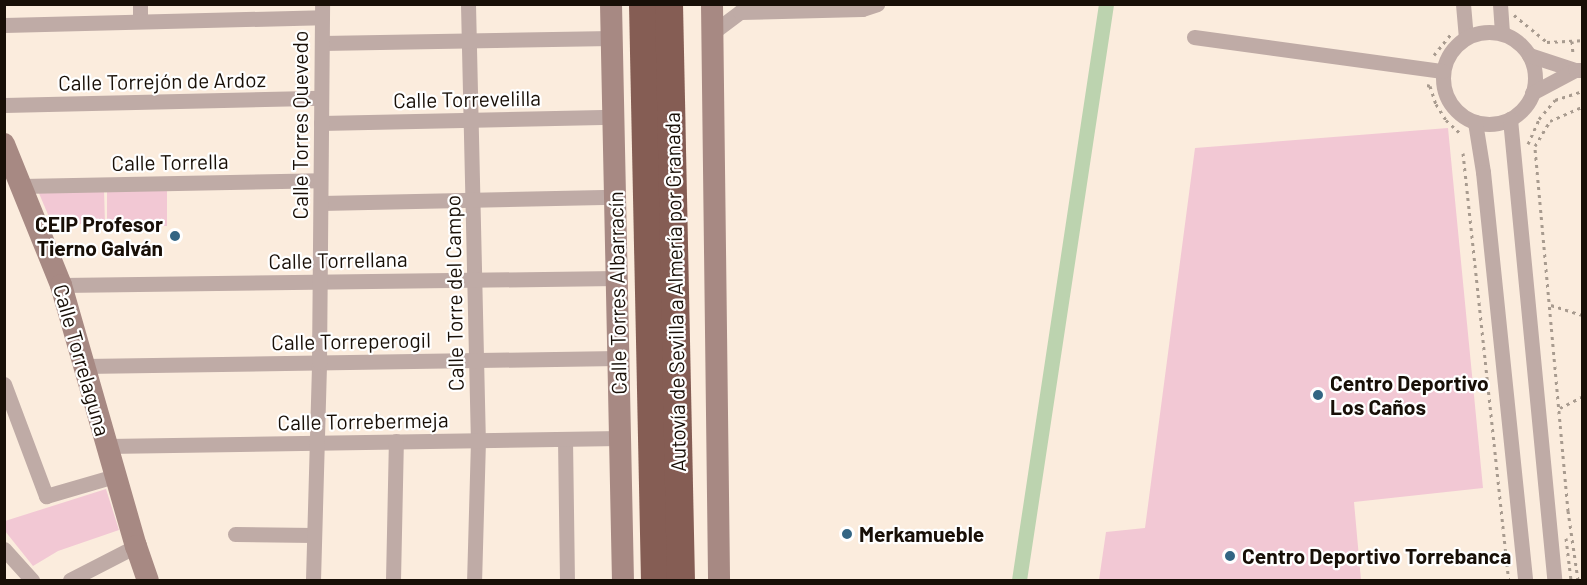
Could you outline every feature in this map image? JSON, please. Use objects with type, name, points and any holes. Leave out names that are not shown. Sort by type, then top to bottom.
[{"type":"highway","name":"Autovía de Sevilla a Almería por Granada","points":[[643,4],[655,580]]},
{"type":"highway","name":"Autovía de Sevilla a Almería por Granada","points":[[669,4],[681,580]]},
{"type":"street","points":[[140,4],[140,21]]},
{"type":"street","name":"Calle Torre del Campo","points":[[468,4],[478,440],[474,580]]},
{"type":"street","name":"Calle Torres Albarracín","points":[[611,4],[623,580]]},
{"type":"street","points":[[712,4],[720,580]]},
{"type":"street","points":[[712,33],[735,8],[862,9],[877,4]]},
{"type":"street","points":[[1460,34],[1502,33],[1515,39],[1529,55],[1535,74],[1532,93],[1521,111],[1510,119],[1493,124],[1475,122],[1454,107],[1443,84],[1443,71],[1460,34],[1463,4]]},
{"type":"street","points":[[1500,4],[1502,33]]},
{"type":"street","points":[[4,24],[140,21],[322,11]]},
{"type":"street","name":"Calle Torres Quevedo","points":[[313,580],[319,363],[322,11]]},
{"type":"street","points":[[1194,36],[1443,71]]},
{"type":"street","points":[[322,43],[612,38]]},
{"type":"street","points":[[1529,55],[1579,70]]},
{"type":"street","points":[[1532,93],[1579,70]]},
{"type":"street","name":"Calle Torrejón de Ardoz","points":[[4,105],[321,98]]},
{"type":"street","name":"Calle Torrevelilla","points":[[321,123],[614,117]]},
{"type":"street","points":[[1510,119],[1554,580]]},
{"type":"street","points":[[1475,122],[1483,172],[1524,580]]},
{"type":"street","name":"Calle Torrelaguna","points":[[4,144],[61,285],[115,476],[148,580]]},
{"type":"street","name":"Calle Torrella","points":[[21,186],[320,180]]},
{"type":"street","points":[[321,203],[615,197]]},
{"type":"street","name":"Calle Torrellana","points":[[61,285],[617,278]]},
{"type":"street","name":"Calle Torreperogil","points":[[84,366],[618,358]]},
{"type":"street","points":[[4,384],[46,496],[115,476]]},
{"type":"street","name":"Calle Torrebermeja","points":[[107,446],[620,438]]},
{"type":"street","points":[[565,439],[567,580]]},
{"type":"street","points":[[393,580],[396,441]]},
{"type":"street","points":[[235,534],[314,535]]},
{"type":"street","points":[[70,580],[136,546]]},
{"type":"street","points":[[4,549],[32,580]]},
{"type":"path","points":[[1512,4],[1514,14],[1547,42],[1582,40]]},
{"type":"path","points":[[1424,56],[1432,57],[1460,34]]},
{"type":"path","points":[[1421,83],[1430,86],[1436,104],[1446,120],[1460,131],[1509,580]]},
{"type":"path","points":[[1528,150],[1528,142],[1539,119],[1555,100],[1582,91]]},
{"type":"path","points":[[1578,580],[1568,511],[1535,146],[1550,121],[1582,107]]},
{"type":"path","points":[[1551,305],[1582,315]]},
{"type":"path","points":[[1560,408],[1582,397]]},
{"type":"shaded area","name":"Centro Deportivo Los Caños","points":[[1448,128],[1483,488],[1354,502],[1361,580],[1099,580],[1106,532],[1145,528],[1195,148]]},
{"type":"shaded area","points":[[107,189],[167,189],[167,226],[107,226]]},
{"type":"shaded area","points":[[104,190],[105,224],[52,224],[38,191]]},
{"type":"shaded area","points":[[106,489],[119,530],[58,551],[33,566],[5,531],[5,521]]},
{"type":"waterway","points":[[1019,580],[1106,4]]},
{"type":"place","name":"CEIP Profesor Tierno Galván","points":[[175,236]]},
{"type":"place","name":"Centro Deportivo Los Caños","points":[[1318,395]]},
{"type":"place","name":"Merkamueble","points":[[847,534]]},
{"type":"place","name":"Centro Deportivo Torrebanca","points":[[1230,556]]}]
